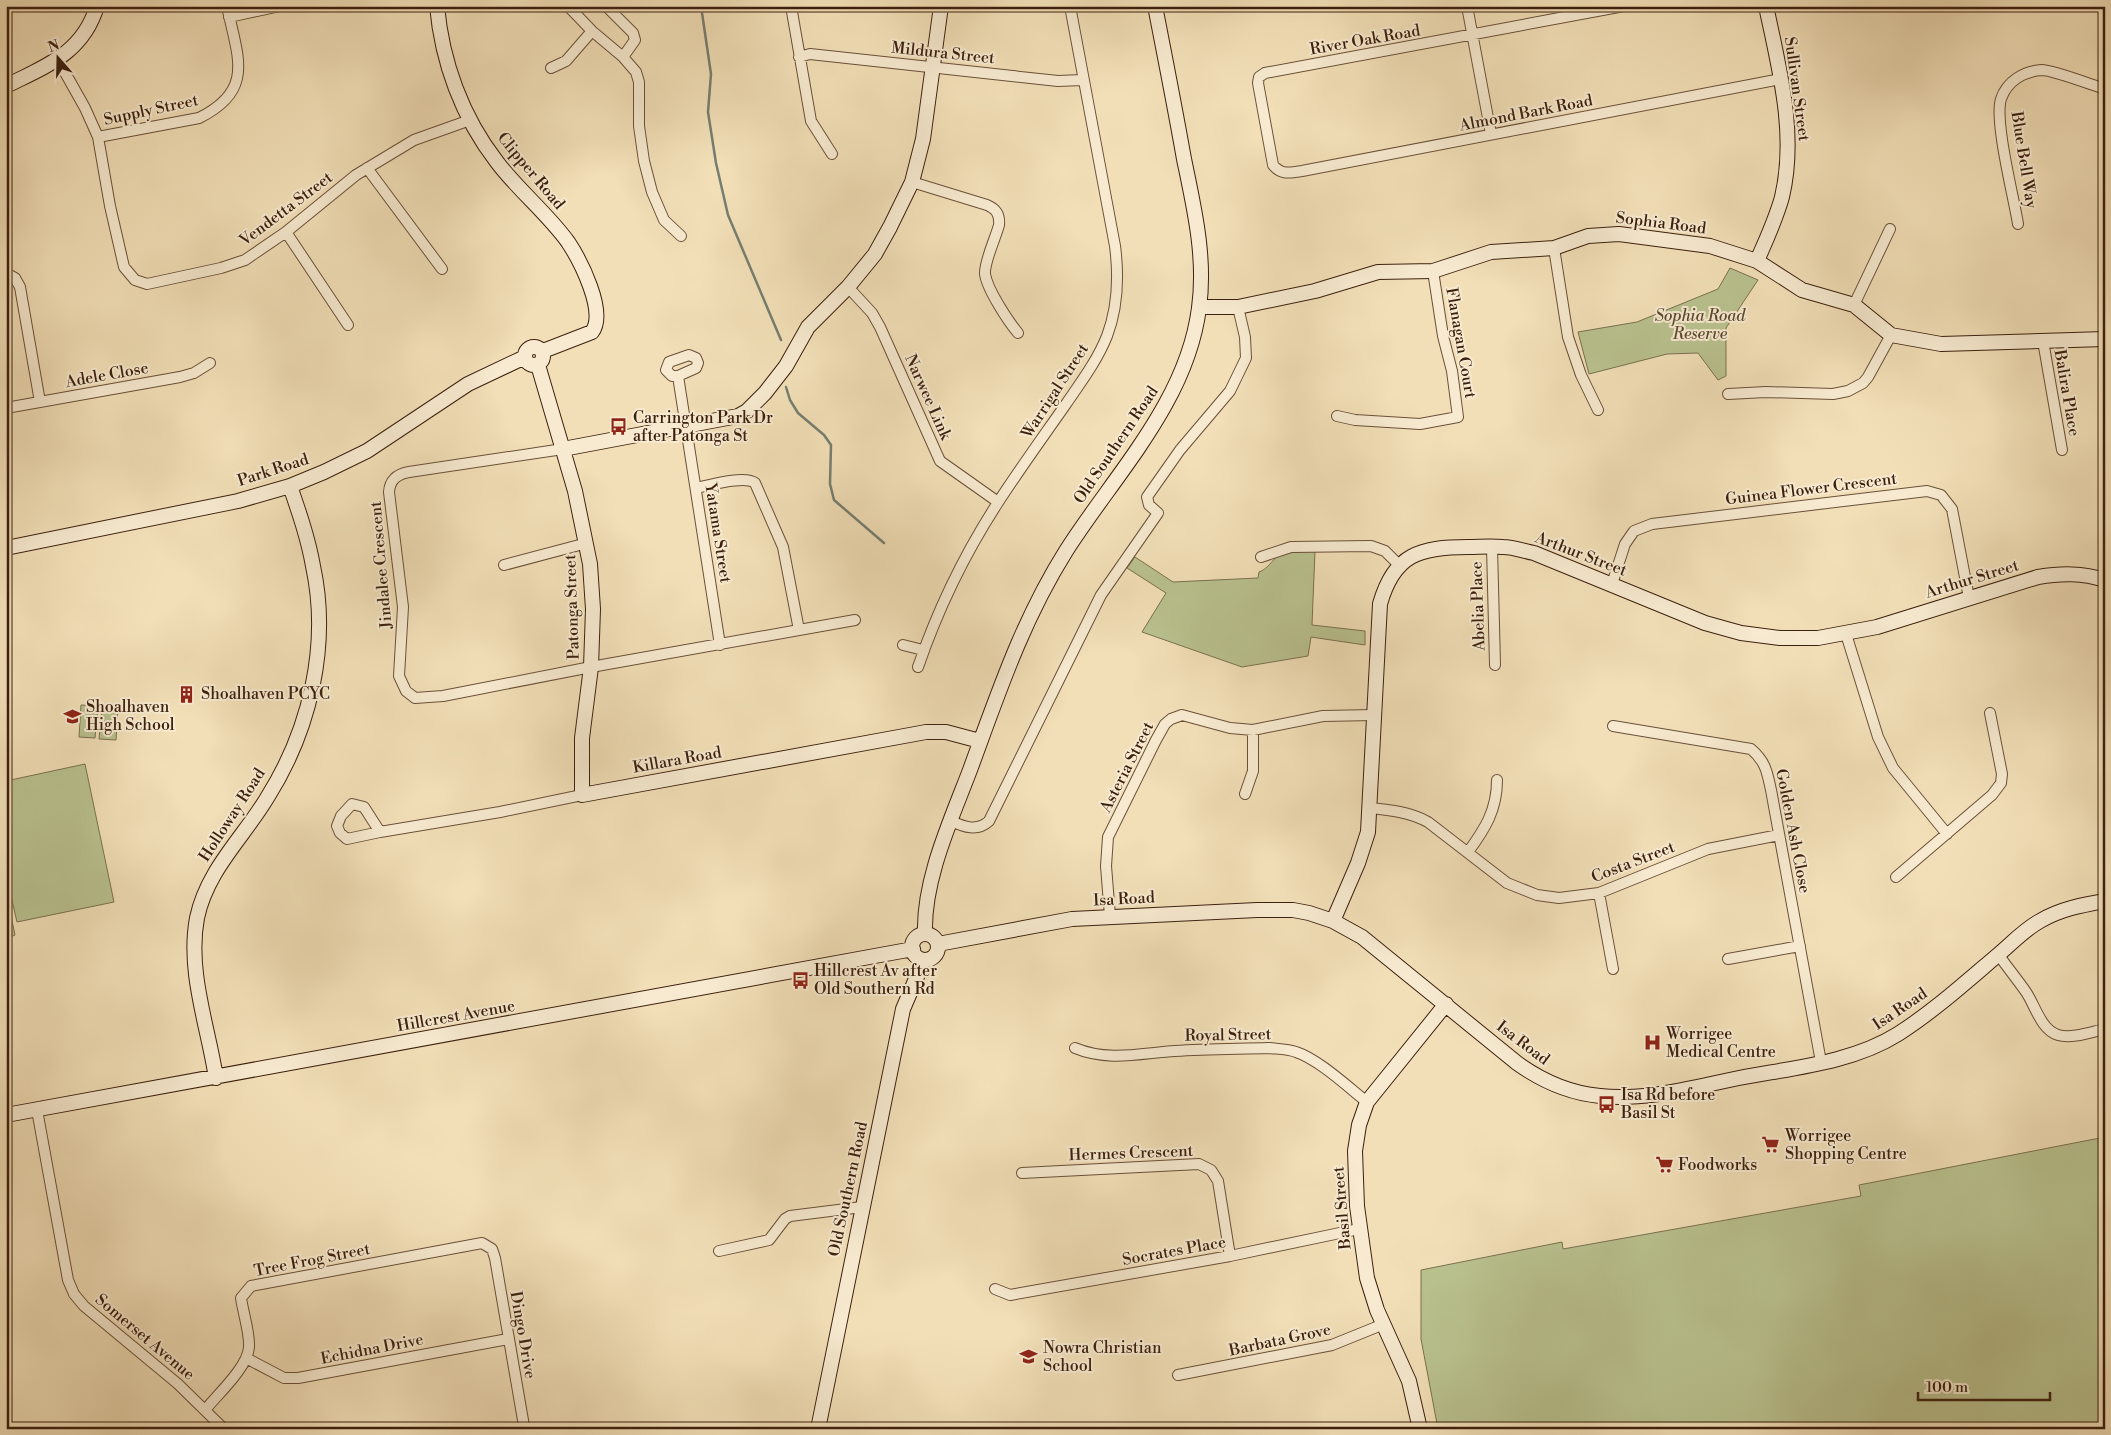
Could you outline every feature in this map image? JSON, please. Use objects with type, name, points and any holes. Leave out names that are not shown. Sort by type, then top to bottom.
[{"type":"street","points":[[6,86],[58,60],[80,39],[89,26],[97,6]]},
{"type":"street","name":"Supply Street","points":[[98,137],[199,118],[213,111],[228,99],[237,81],[240,65],[227,6]]},
{"type":"street","points":[[230,17],[280,6]]},
{"type":"street","name":"Clipper Road","points":[[437,6],[448,67],[470,120],[497,162],[560,231],[574,251],[592,292],[597,316],[596,326],[587,335],[560,343],[543,351]]},
{"type":"street","points":[[568,6],[592,31],[623,57],[636,72],[639,82],[639,126],[644,161],[652,192],[664,220],[681,236]]},
{"type":"street","points":[[606,6],[633,33],[635,40],[623,57]]},
{"type":"street","points":[[791,6],[811,121],[832,154]]},
{"type":"street","points":[[563,449],[725,419],[747,411],[776,379],[815,319],[848,287],[884,239],[912,182],[923,139],[941,6]]},
{"type":"street","name":"Warrigal Street","points":[[918,666],[949,588],[998,502],[1095,362],[1107,335],[1114,307],[1118,268],[1115,246],[1070,6]]},
{"type":"street","name":"Old Southern Road","points":[[925,934],[926,903],[951,821],[1014,650],[1039,598],[1065,553],[1152,427],[1175,387],[1187,359],[1199,307],[1201,278],[1198,234],[1155,6]]},
{"type":"street","points":[[1467,6],[1491,134]]},
{"type":"street","name":"River Oak Road","points":[[1277,170],[1273,164],[1258,83],[1259,77],[1265,73],[1624,6]]},
{"type":"street","name":"Sullivan Street","points":[[1757,261],[1782,196],[1788,147],[1781,79],[1766,6]]},
{"type":"street","points":[[551,68],[566,61],[592,31]]},
{"type":"street","name":"Mildura Street","points":[[800,57],[810,54],[1058,80],[1083,80]]},
{"type":"street","name":"Vendetta Street","points":[[58,60],[85,108],[98,137],[119,255],[124,268],[136,280],[147,284],[221,268],[244,260],[286,232],[348,181],[367,168],[414,140],[470,120]]},
{"type":"street","name":"Blue Bell Way","points":[[2018,224],[1999,117],[2001,99],[2010,83],[2026,73],[2044,70],[2105,89]]},
{"type":"street","name":"Almond Bark Road","points":[[1277,170],[1286,174],[1781,79]]},
{"type":"street","points":[[367,168],[442,269]]},
{"type":"street","points":[[912,182],[987,205],[996,210],[1000,225],[986,268],[986,277],[1004,316],[1018,333]]},
{"type":"street","points":[[1854,305],[1890,229]]},
{"type":"street","points":[[286,232],[348,325]]},
{"type":"street","name":"Sophia Road","points":[[1199,307],[1238,308],[1314,291],[1378,272],[1433,271],[1491,252],[1554,248],[1588,236],[1619,234],[1710,246],[1757,261],[1802,290],[1854,305],[1891,335],[1941,344],[2105,339]]},
{"type":"street","points":[[1554,248],[1568,337],[1581,375],[1598,410]]},
{"type":"street","name":"Flanagan Court","points":[[1336,416],[1355,420],[1420,424],[1458,417],[1452,371],[1443,336],[1433,271]]},
{"type":"street","points":[[6,273],[15,278],[20,287],[40,402]]},
{"type":"street","name":"Narwee Link","points":[[848,287],[868,307],[880,327],[940,461],[998,502]]},
{"type":"street","points":[[951,821],[975,828],[989,821],[1101,595],[1158,512],[1149,505],[1147,498],[1180,450],[1230,391],[1246,358],[1245,336],[1238,308]]},
{"type":"street","points":[[1728,394],[1766,392],[1834,394],[1848,391],[1863,383],[1868,377],[1891,335]]},
{"type":"street","name":"Balira Place","points":[[2043,341],[2062,450]]},
{"type":"street","points":[[530,347],[537,347],[543,351],[543,359],[538,365],[530,364],[525,357],[530,347]]},
{"type":"street","name":"Park Road","points":[[6,548],[221,504],[290,486],[324,472],[366,451],[468,384],[525,357]]},
{"type":"street","name":"Adele Close","points":[[6,408],[180,377],[194,373],[210,363]]},
{"type":"street","name":"Patonga Street","points":[[538,365],[563,449],[587,543],[590,564],[593,609],[591,667],[582,738],[582,795]]},
{"type":"street","name":"Yatama Street","points":[[678,376],[720,645]]},
{"type":"street","name":"Jindalee Crescent","points":[[563,449],[409,472],[398,475],[392,482],[389,492],[402,607],[400,676],[406,691],[415,698],[421,699],[855,620]]},
{"type":"street","points":[[696,488],[742,479],[752,480],[755,483],[782,547],[800,630]]},
{"type":"street","name":"Holloway Road","points":[[216,1078],[194,961],[198,916],[202,900],[216,870],[267,798],[284,767],[307,712],[316,668],[319,628],[316,582],[304,528],[290,486]]},
{"type":"street","name":"Guinea Flower Crescent","points":[[1612,584],[1625,544],[1634,532],[1652,524],[1927,491],[1942,495],[1952,509],[1969,598]]},
{"type":"street","points":[[504,565],[587,543]]},
{"type":"street","points":[[1261,557],[1291,547],[1371,546],[1385,552],[1399,565]]},
{"type":"street","name":"Arthur Street","points":[[1333,921],[1368,832],[1380,604],[1389,579],[1399,565],[1414,555],[1430,549],[1492,547],[1503,547],[1534,553],[1612,584],[1679,614],[1705,623],[1741,633],[1780,638],[1818,638],[1846,634],[1898,622],[2038,577],[2074,573],[2105,580]]},
{"type":"street","name":"Abelia Place","points":[[1492,547],[1495,665]]},
{"type":"street","points":[[1846,634],[1878,737],[1893,768],[1947,834]]},
{"type":"street","points":[[902,645],[924,650]]},
{"type":"street","points":[[1896,877],[1992,796],[2002,783],[2002,774],[1990,713]]},
{"type":"street","name":"Asteria Street","points":[[1110,916],[1106,866],[1108,837],[1165,724],[1171,719],[1182,715],[1230,728],[1254,730],[1323,716],[1374,715]]},
{"type":"street","name":"Golden Ash Close","points":[[1614,726],[1751,749],[1761,758],[1767,770],[1821,1062]]},
{"type":"street","points":[[1244,794],[1253,771],[1254,730]]},
{"type":"street","name":"Killara Road","points":[[380,832],[500,812],[582,795],[926,732],[946,732],[980,741]]},
{"type":"street","points":[[1468,852],[1489,820],[1496,796],[1497,780]]},
{"type":"street","name":"Costa Street","points":[[1370,808],[1418,816],[1507,883],[1537,895],[1559,898],[1599,893],[1708,849],[1779,835]]},
{"type":"street","points":[[1599,893],[1613,969]]},
{"type":"street","name":"Isa Road","points":[[938,944],[1055,922],[1110,916],[1257,910],[1292,910],[1308,913],[1333,921],[1362,937],[1530,1072],[1556,1085],[1589,1094],[1624,1097],[1648,1095],[1821,1062],[1868,1049],[1897,1035],[1926,1014],[2027,930],[2047,917],[2065,910],[2105,902]]},
{"type":"street","points":[[925,934],[934,936],[938,944],[935,956],[924,960],[916,956],[913,949],[915,939],[925,934]]},
{"type":"street","points":[[1728,959],[1800,946]]},
{"type":"street","name":"Hillcrest Avenue","points":[[6,1116],[913,949]]},
{"type":"street","points":[[1998,954],[2026,992],[2049,1030],[2058,1035],[2071,1036],[2105,1029]]},
{"type":"street","name":"Old Southern Road","points":[[818,1429],[903,1009],[924,960]]},
{"type":"street","name":"Basil Street","points":[[1420,1429],[1409,1382],[1369,1286],[1359,1229],[1355,1170],[1356,1140],[1367,1102],[1446,1004]]},
{"type":"street","name":"Royal Street","points":[[1075,1048],[1101,1056],[1269,1048],[1290,1051],[1309,1058],[1367,1102]]},
{"type":"street","name":"Somerset Avenue","points":[[38,1110],[68,1280],[74,1294],[84,1306],[178,1384],[224,1429]]},
{"type":"street","name":"Hermes Crescent","points":[[1022,1173],[1199,1164],[1211,1170],[1218,1181],[1230,1256]]},
{"type":"street","points":[[719,1251],[769,1240],[785,1219],[790,1216],[862,1207]]},
{"type":"street","name":"Socrates Place","points":[[995,1289],[1010,1295],[1230,1256],[1359,1229]]},
{"type":"street","name":"Tree Frog Street","points":[[246,1358],[249,1347],[241,1298],[251,1286],[482,1243],[489,1248]]},
{"type":"street","name":"Dingo Drive","points":[[489,1248],[495,1258],[523,1429]]},
{"type":"street","name":"Barbata Grove","points":[[1178,1375],[1324,1348],[1384,1324]]},
{"type":"street","name":"Echidna Drive","points":[[246,1358],[284,1378],[298,1378],[508,1339]]},
{"type":"street","points":[[205,1410],[237,1372],[246,1358]]},
{"type":"green space","name":"Sophia Road Reserve","points":[[1730,268],[1758,280],[1726,328],[1726,376],[1718,380],[1698,353],[1667,354],[1589,374],[1578,332],[1637,322],[1718,289]]},
{"type":"green space","points":[[1315,551],[1312,625],[1365,631],[1365,645],[1311,637],[1308,656],[1242,667],[1142,632],[1166,593],[1127,568],[1135,557],[1173,582],[1258,578],[1259,572],[1282,554]]},
{"type":"green space","points":[[81,705],[98,706],[95,738],[79,737]]},
{"type":"green space","points":[[102,707],[118,708],[116,740],[99,739]]},
{"type":"green space","points":[[85,764],[114,902],[17,922],[6,874],[6,781]]},
{"type":"green space","points":[[6,891],[15,935],[6,939]]},
{"type":"green space","points":[[2105,1137],[2105,1429],[1438,1429],[1421,1339],[1421,1270],[1562,1242],[1563,1249],[1861,1196],[1859,1185]]},
{"type":"waterway","points":[[701,6],[711,74],[708,112],[716,163],[728,215],[781,340]]},
{"type":"waterway","points":[[786,387],[790,400],[798,413],[824,435],[831,445],[830,484],[834,500],[884,543]]},
{"type":"place","name":"Carrington Park Dr after Patonga St","points":[[619,427]]},
{"type":"place","name":"Shoalhaven PCYC","points":[[187,694]]},
{"type":"place","name":"Shoalhaven High School","points":[[72,716]]},
{"type":"place","name":"Hillcrest Av after Old Southern Rd","points":[[800,980]]},
{"type":"place","name":"Worrigee Medical Centre","points":[[1652,1043]]},
{"type":"place","name":"Isa Rd before Basil St","points":[[1607,1104]]},
{"type":"place","name":"Worrigee Shopping Centre","points":[[1771,1145]]},
{"type":"place","name":"Foodworks","points":[[1664,1165]]},
{"type":"place","name":"Nowra Christian School","points":[[1029,1357]]}]
